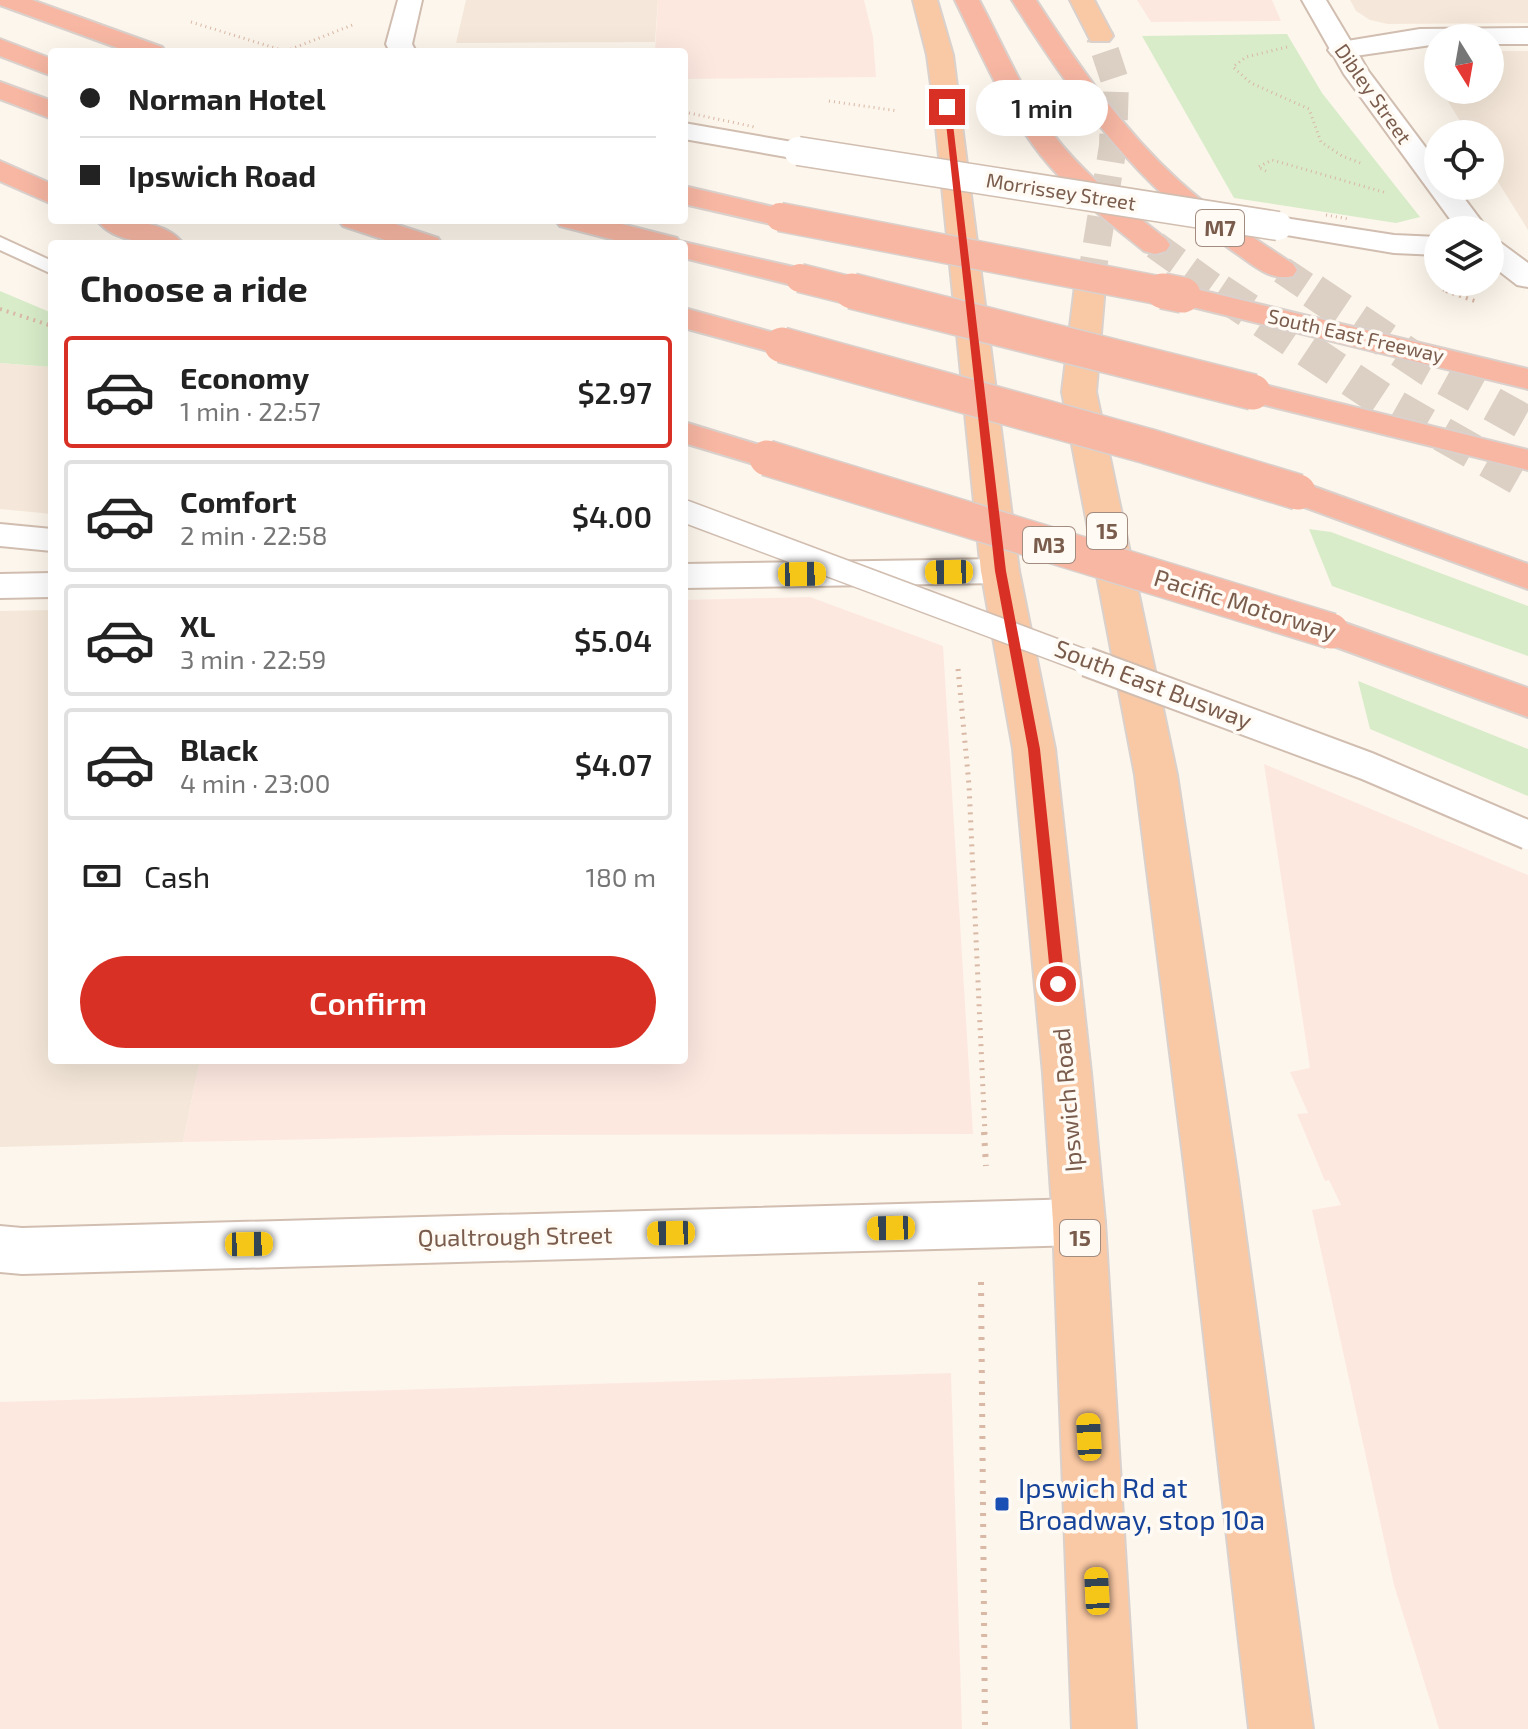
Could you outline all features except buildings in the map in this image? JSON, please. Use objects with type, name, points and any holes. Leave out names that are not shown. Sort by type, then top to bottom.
[{"type":"highway","points":[[9,0],[142,48]]},
{"type":"highway","name":"Ipswich Road","points":[[925,0],[940,55],[947,107],[1000,571],[1034,749],[1079,1222],[1104,1729]]},
{"type":"highway","points":[[967,0],[1028,117],[1057,158],[1155,245]]},
{"type":"highway","name":"M7","points":[[1024,0],[1063,63],[1125,141],[1195,210],[1282,270]]},
{"type":"highway","points":[[1082,0],[1100,36]]},
{"type":"highway","points":[[0,47],[48,66]]},
{"type":"highway","points":[[0,90],[48,109]]},
{"type":"highway","points":[[0,170],[48,193]]},
{"type":"highway","name":"South East Freeway","points":[[688,196],[780,217],[1183,295],[1528,379]]},
{"type":"highway","points":[[121,224],[159,240]]},
{"type":"highway","points":[[365,224],[415,240]]},
{"type":"highway","points":[[586,224],[650,240]]},
{"type":"highway","points":[[688,250],[1528,460]]},
{"type":"highway","name":"15","points":[[1090,286],[1079,392],[1156,775],[1212,1180],[1281,1729]]},
{"type":"highway","points":[[688,319],[1132,442],[1298,492],[1528,577]]},
{"type":"highway","name":"Pacific Motorway","points":[[688,433],[1331,631],[1528,703]]},
{"type":"street","points":[[401,48],[399,44],[410,0]]},
{"type":"street","name":"Dibley Street","points":[[1314,0],[1341,50],[1424,164]]},
{"type":"street","points":[[1341,50],[1412,38],[1528,36]]},
{"type":"street","name":"Morrissey Street","points":[[688,132],[1394,244],[1424,245]]},
{"type":"street","name":"Dibley Street","points":[[1450,200],[1462,216]]},
{"type":"street","points":[[1504,260],[1528,278]]},
{"type":"street","points":[[0,535],[48,540]]},
{"type":"street","points":[[688,576],[1000,571]]},
{"type":"street","points":[[0,586],[48,585]]},
{"type":"street","name":"Qualtrough Street","points":[[0,1249],[22,1251],[1079,1222]]},
{"type":"lane","points":[[0,243],[48,266]]},
{"type":"lane","name":"South East Busway","points":[[688,512],[1367,766],[1528,835]]},
{"type":"path","points":[[183,20],[274,48]]},
{"type":"path","points":[[296,48],[341,27],[367,21],[403,26]]},
{"type":"path","points":[[1293,46],[1246,57],[1233,67],[1240,78],[1299,104],[1314,115],[1321,142],[1342,156],[1365,165]]},
{"type":"path","points":[[0,309],[48,325]]},
{"type":"path","points":[[958,664],[969,785],[986,1175]]},
{"type":"path","points":[[981,1280],[985,1729]]},
{"type":"shaded area","points":[[466,0],[658,0],[655,42],[456,43]]},
{"type":"shaded area","points":[[658,0],[864,0],[873,37],[876,77],[688,79],[688,48],[655,48]]},
{"type":"shaded area","points":[[1137,0],[1272,0],[1281,21],[1151,22]]},
{"type":"shaded area","points":[[1350,0],[1528,0],[1528,23],[1388,24],[1370,20],[1356,11]]},
{"type":"shaded area","points":[[1504,51],[1528,51],[1528,230],[1504,191],[1504,120],[1459,120],[1450,104],[1504,104]]},
{"type":"shaded area","points":[[0,363],[48,367],[48,514],[0,509]]},
{"type":"shaded area","points":[[810,597],[943,646],[973,1134],[500,1135],[183,1142],[199,1064],[688,1064],[688,600]]},
{"type":"shaded area","points":[[48,610],[48,1064],[199,1064],[183,1142],[0,1147],[0,611]]},
{"type":"shaded area","points":[[1264,764],[1528,875],[1528,1729],[1439,1729],[1394,1585],[1312,1210],[1341,1205],[1329,1180],[1325,1181],[1297,1114],[1308,1113],[1290,1072],[1310,1068]]},
{"type":"shaded area","points":[[951,1373],[962,1729],[0,1729],[0,1402]]},
{"type":"green space","points":[[1287,34],[1322,93],[1420,217],[1396,223],[1234,198],[1142,36]]},
{"type":"green space","points":[[0,291],[48,311],[48,367],[0,363]]},
{"type":"green space","points":[[1309,529],[1331,532],[1528,606],[1528,656],[1332,586]]},
{"type":"green space","points":[[1358,681],[1528,749],[1528,796],[1370,729]]},
{"type":"tunnel","points":[[1090,286],[1113,146],[1115,81],[1100,36]]},
{"type":"tunnel","points":[[1155,245],[1222,293]]},
{"type":"tunnel","points":[[1282,270],[1316,293]]},
{"type":"tunnel","points":[[1313,291],[1429,369],[1528,424]]},
{"type":"tunnel","points":[[1222,293],[1384,401],[1528,483]]},
{"type":"place","name":"Ipswich Rd at Broadway, stop 10a","points":[[1002,1504]]},
{"type":"route","points":[[947,107],[1000,571],[1034,749],[1058,984]]}]
